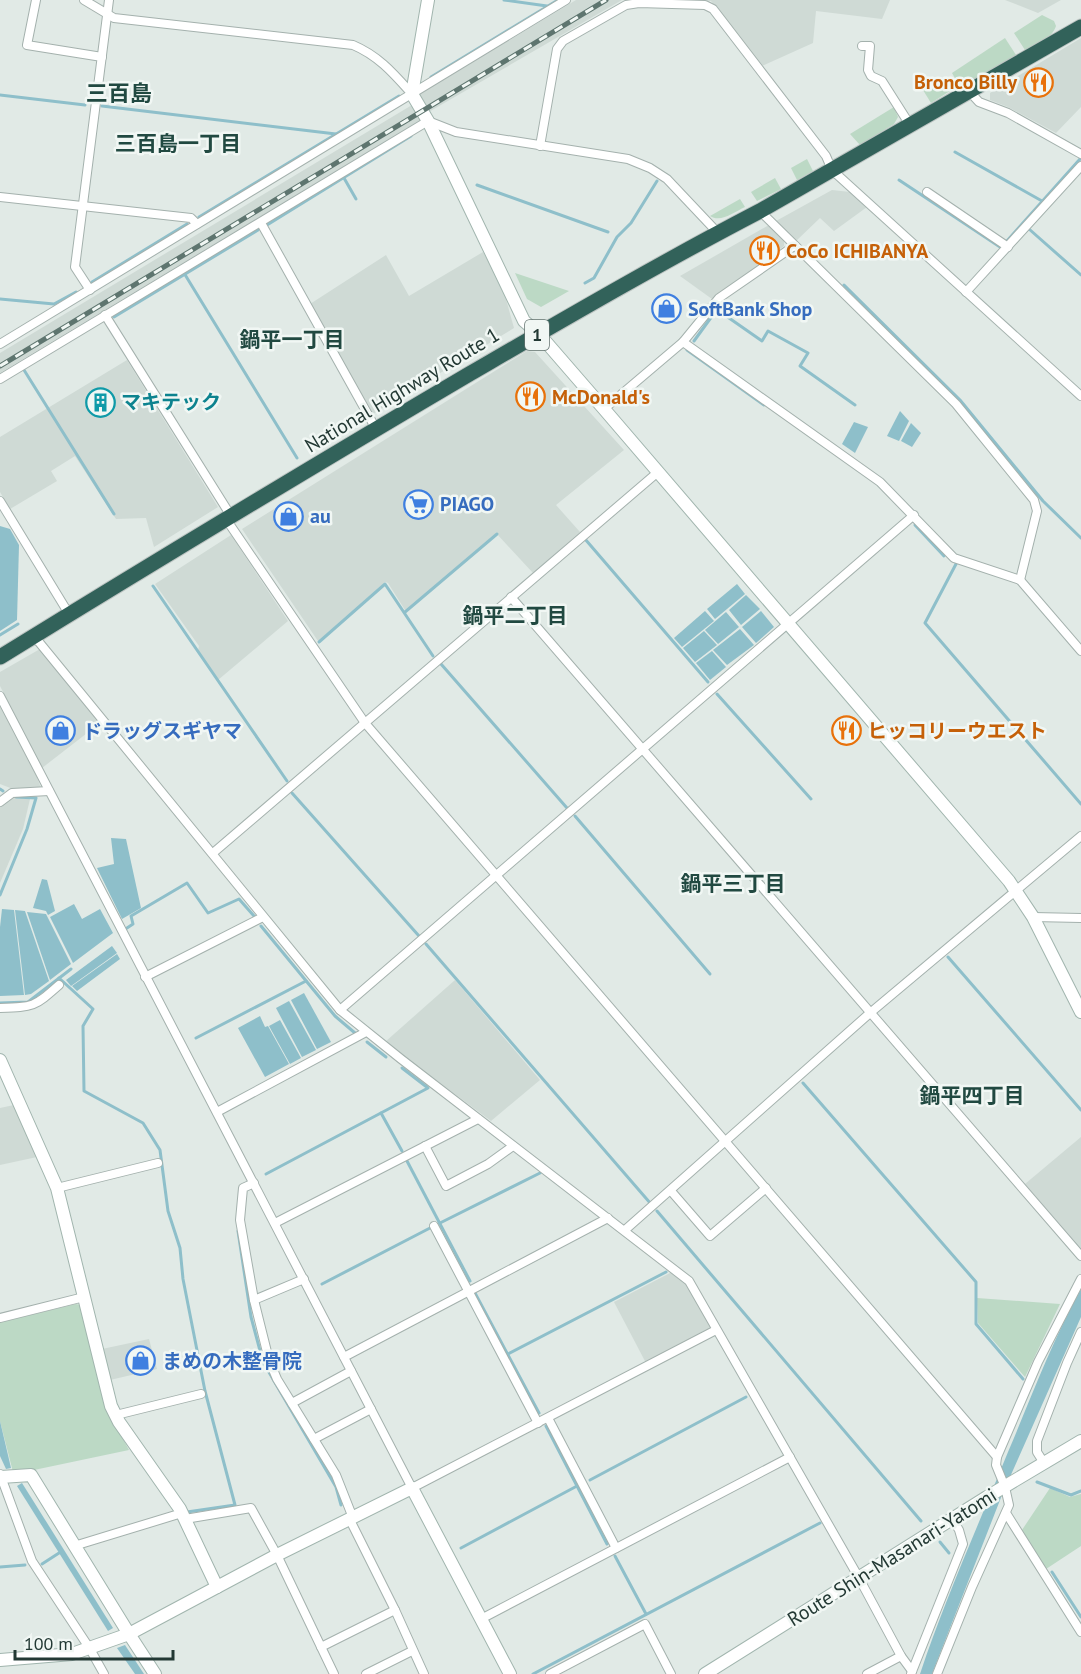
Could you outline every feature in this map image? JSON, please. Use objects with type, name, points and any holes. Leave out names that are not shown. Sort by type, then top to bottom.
[{"type":"highway","name":"National Highway Route 1","points":[[0,657],[229,517],[539,334],[760,211],[1081,27]]},
{"type":"street","points":[[36,0],[27,45],[102,57]]},
{"type":"street","points":[[84,0],[114,18],[352,45],[376,57],[392,70],[412,94],[428,121],[524,321],[539,334],[604,409],[1009,881],[1033,917],[1080,1009]]},
{"type":"street","points":[[90,290],[75,267],[109,0]]},
{"type":"street","points":[[412,94],[428,0]]},
{"type":"street","points":[[0,344],[566,0]]},
{"type":"street","points":[[540,146],[557,49],[563,41],[626,5],[639,3],[705,5],[713,9],[826,156],[832,170],[1081,396]]},
{"type":"street","points":[[862,45],[870,46],[868,70],[872,76],[882,81],[910,125]]},
{"type":"street","points":[[968,90],[979,102],[1008,113],[1081,154]]},
{"type":"street","points":[[428,121],[456,132],[628,159],[650,168],[667,179],[718,233]]},
{"type":"street","points":[[0,379],[428,121]]},
{"type":"street","points":[[966,292],[1081,166]]},
{"type":"street","points":[[927,192],[1008,247]]},
{"type":"street","points":[[0,197],[191,218],[197,224]]},
{"type":"street","points":[[760,211],[956,404],[1034,500],[1037,512],[1020,580]]},
{"type":"street","points":[[261,223],[376,429]]},
{"type":"street","points":[[604,409],[683,342],[719,298],[794,246]]},
{"type":"street","points":[[105,315],[229,517],[365,723],[997,1457]]},
{"type":"street","points":[[683,342],[880,482],[954,558],[1020,580],[1081,651]]},
{"type":"street","points":[[213,854],[658,472]]},
{"type":"street","points":[[0,501],[69,614]]},
{"type":"street","points":[[340,1010],[914,515]]},
{"type":"street","points":[[511,597],[1081,1256]]},
{"type":"street","points":[[34,636],[340,1010],[689,1281],[911,1672]]},
{"type":"street","points":[[0,696],[510,1674]]},
{"type":"street","points":[[0,802],[12,793],[49,791]]},
{"type":"street","points":[[625,1230],[870,1013],[1081,836]]},
{"type":"street","points":[[145,977],[263,917]]},
{"type":"street","points":[[1033,917],[1081,918]]},
{"type":"street","points":[[0,1008],[36,1004],[59,985]]},
{"type":"street","points":[[217,1112],[366,1032]]},
{"type":"street","points":[[0,1060],[57,1188],[111,1406],[183,1516],[217,1587]]},
{"type":"street","points":[[275,1223],[478,1119]]},
{"type":"street","points":[[425,1146],[446,1186],[488,1164],[513,1146]]},
{"type":"street","points":[[57,1188],[158,1163]]},
{"type":"street","points":[[254,1183],[243,1188],[240,1221],[254,1300],[269,1360],[336,1475],[351,1519],[424,1674]]},
{"type":"street","points":[[671,1191],[710,1236],[766,1188]]},
{"type":"street","points":[[344,1357],[608,1218]]},
{"type":"street","points":[[434,1226],[538,1424]]},
{"type":"street","points":[[254,1300],[304,1279]]},
{"type":"street","points":[[937,1674],[972,1587],[1009,1505],[1009,1487],[999,1473],[996,1465],[997,1457],[1038,1362],[1076,1297],[1081,1279]]},
{"type":"street","points":[[0,1318],[84,1296]]},
{"type":"street","points":[[0,1660],[72,1654],[129,1634],[277,1555],[538,1424],[716,1330]]},
{"type":"street","points":[[1044,1463],[1037,1452],[1037,1441],[1081,1332]]},
{"type":"street","points":[[292,1402],[351,1371]]},
{"type":"street","points":[[116,1415],[201,1394]]},
{"type":"street","points":[[314,1438],[371,1409]]},
{"type":"street","points":[[548,1418],[616,1548]]},
{"type":"street","name":"Route Shin-Masanari-Yatomi","points":[[705,1674],[987,1497],[1009,1487],[1081,1441]]},
{"type":"street","points":[[481,1619],[790,1457]]},
{"type":"street","points":[[104,1674],[90,1648],[32,1562],[0,1476],[31,1475],[155,1674]]},
{"type":"street","points":[[74,1546],[183,1516],[251,1508],[277,1555],[334,1674]]},
{"type":"street","points":[[1006,1513],[1081,1632]]},
{"type":"street","points":[[911,1672],[963,1544],[953,1520]]},
{"type":"street","points":[[321,1647],[395,1610]]},
{"type":"street","points":[[549,1674],[645,1624],[671,1674]]},
{"type":"street","points":[[366,1674],[412,1651]]},
{"type":"street","points":[[867,1674],[901,1656]]},
{"type":"shaded area","points":[[576,0],[622,0],[427,113],[421,120],[0,373],[0,353],[412,105],[420,94]]},
{"type":"shaded area","points":[[694,0],[890,0],[882,19],[816,11],[813,43],[762,66],[711,1]]},
{"type":"shaded area","points":[[1005,0],[1061,0],[1038,13]]},
{"type":"shaded area","points":[[1081,38],[1081,107],[1056,133],[990,100],[990,93]]},
{"type":"shaded area","points":[[832,190],[850,192],[867,207],[834,231],[820,218],[796,241],[776,221]]},
{"type":"shaded area","points":[[769,225],[784,240],[784,246],[712,299],[680,276]]},
{"type":"shaded area","points":[[483,252],[504,292],[514,328],[373,414],[310,304],[386,255],[409,296]]},
{"type":"shaded area","points":[[527,351],[535,352],[624,450],[556,505],[580,532],[533,573],[496,533],[405,610],[388,583],[385,582],[318,641],[242,529]]},
{"type":"shaded area","points":[[127,360],[218,507],[154,547],[146,518],[116,519],[75,456],[51,471],[57,481],[10,509],[0,492],[0,437]]},
{"type":"shaded area","points":[[231,535],[288,621],[218,680],[198,650],[199,646],[155,584]]},
{"type":"shaded area","points":[[40,649],[100,723],[42,768],[0,686],[0,672]]},
{"type":"shaded area","points":[[0,703],[41,788],[13,789],[0,784]]},
{"type":"shaded area","points":[[12,797],[30,799],[23,829],[0,883],[0,806]]},
{"type":"shaded area","points":[[455,980],[540,1080],[491,1121],[385,1042]]},
{"type":"shaded area","points":[[14,1105],[37,1157],[0,1165],[0,1108]]},
{"type":"shaded area","points":[[1081,1137],[1081,1248],[1025,1184]]},
{"type":"shaded area","points":[[672,1272],[685,1283],[712,1327],[710,1331],[646,1363],[614,1302]]},
{"type":"shaded area","points":[[149,1339],[157,1369],[110,1380],[102,1349]]},
{"type":"green space","points":[[1042,15],[1054,21],[1056,26],[1054,31],[1043,41],[1025,50],[1014,33]]},
{"type":"green space","points":[[1005,38],[1016,55],[960,87],[952,73]]},
{"type":"green space","points":[[943,78],[950,91],[931,103],[923,90]]},
{"type":"green space","points":[[894,107],[898,117],[894,124],[860,145],[850,134]]},
{"type":"green space","points":[[807,159],[813,171],[797,180],[791,168]]},
{"type":"green space","points":[[775,178],[781,189],[757,201],[751,192]]},
{"type":"green space","points":[[740,199],[745,207],[723,218],[710,216]]},
{"type":"green space","points":[[515,273],[569,291],[541,307],[527,299]]},
{"type":"green space","points":[[977,1298],[1060,1304],[1025,1377],[978,1323]]},
{"type":"green space","points":[[76,1304],[80,1305],[105,1406],[129,1450],[34,1470],[13,1472],[0,1421],[0,1322]]},
{"type":"green space","points":[[1050,1488],[1070,1497],[1081,1494],[1081,1546],[1046,1569],[1022,1530]]},
{"type":"water","points":[[900,411],[909,421],[899,441],[887,436]]},
{"type":"water","points":[[854,422],[868,427],[855,453],[842,444]]},
{"type":"water","points":[[911,423],[921,433],[912,447],[901,441]]},
{"type":"water","points":[[0,526],[10,529],[19,545],[17,620],[0,631]]},
{"type":"water","points":[[737,584],[745,594],[715,619],[707,609]]},
{"type":"water","points":[[746,595],[760,609],[741,625],[729,610]]},
{"type":"water","points":[[705,611],[714,621],[682,647],[674,638]]},
{"type":"water","points":[[761,611],[774,627],[756,643],[742,627]]},
{"type":"water","points":[[726,612],[739,627],[718,644],[705,630]]},
{"type":"water","points":[[740,629],[754,645],[727,665],[713,650]]},
{"type":"water","points":[[704,631],[717,645],[695,662],[683,648]]},
{"type":"water","points":[[712,651],[726,667],[710,680],[696,663]]},
{"type":"water","points":[[111,838],[126,839],[141,908],[122,919],[97,868],[114,864]]},
{"type":"water","points":[[42,879],[47,880],[55,911],[48,915],[46,911],[33,908]]},
{"type":"water","points":[[74,904],[82,919],[100,909],[113,933],[73,963],[50,917]]},
{"type":"water","points":[[2,909],[14,910],[24,995],[0,996]]},
{"type":"water","points":[[15,910],[25,911],[49,981],[31,994],[25,995]]},
{"type":"water","points":[[27,912],[46,914],[71,964],[50,980]]},
{"type":"water","points":[[112,946],[117,953],[71,986],[66,980]]},
{"type":"water","points":[[117,954],[120,959],[77,991],[72,986]]},
{"type":"water","points":[[304,993],[331,1042],[317,1049],[291,1000]]},
{"type":"water","points":[[289,1001],[316,1050],[302,1057],[276,1008]]},
{"type":"water","points":[[260,1016],[289,1064],[265,1077],[238,1028]]},
{"type":"water","points":[[280,1020],[301,1058],[290,1064],[269,1026]]},
{"type":"water","points":[[1081,1289],[1081,1317],[1002,1495],[932,1674],[920,1674],[951,1590],[1034,1390]]},
{"type":"water","points":[[0,1421],[11,1468],[6,1469],[0,1456]]},
{"type":"water","points":[[22,1483],[113,1628],[108,1631],[17,1486]]},
{"type":"water","points":[[125,1645],[144,1674],[135,1674],[117,1648]]},
{"type":"waterway","points":[[504,0],[547,6]]},
{"type":"waterway","points":[[431,77],[558,0]]},
{"type":"waterway","points":[[0,95],[85,105]]},
{"type":"waterway","points":[[199,217],[399,96]]},
{"type":"waterway","points":[[102,106],[336,134]]},
{"type":"waterway","points":[[267,225],[411,136]]},
{"type":"waterway","points":[[955,152],[1042,201]]},
{"type":"waterway","points":[[1006,242],[1080,159]]},
{"type":"waterway","points":[[344,178],[356,199]]},
{"type":"waterway","points":[[899,180],[1000,247]]},
{"type":"waterway","points":[[585,283],[594,278],[617,237],[631,223],[657,181]]},
{"type":"waterway","points":[[477,185],[608,232]]},
{"type":"waterway","points":[[92,282],[187,224]]},
{"type":"waterway","points":[[1029,229],[1081,275]]},
{"type":"waterway","points":[[114,317],[258,230]]},
{"type":"waterway","points":[[184,273],[297,458]]},
{"type":"waterway","points":[[844,285],[960,400],[1043,501],[1081,538]]},
{"type":"waterway","points":[[0,299],[54,304],[76,292]]},
{"type":"waterway","points":[[694,341],[715,312],[719,311],[762,341],[768,331],[808,353],[800,366],[855,405]]},
{"type":"waterway","points":[[687,350],[764,405]]},
{"type":"waterway","points":[[24,370],[114,514]]},
{"type":"waterway","points":[[915,525],[944,556]]},
{"type":"waterway","points":[[405,612],[497,534]]},
{"type":"waterway","points":[[585,539],[708,682]]},
{"type":"waterway","points":[[956,564],[925,623],[1081,804]]},
{"type":"waterway","points":[[319,642],[385,584],[433,656]]},
{"type":"waterway","points":[[153,586],[287,781]]},
{"type":"waterway","points":[[0,635],[18,624]]},
{"type":"waterway","points":[[441,664],[567,808]]},
{"type":"waterway","points":[[717,694],[811,799]]},
{"type":"waterway","points":[[292,793],[419,936]]},
{"type":"waterway","points":[[0,895],[27,829],[36,798],[16,797]]},
{"type":"waterway","points":[[575,816],[710,974]]},
{"type":"waterway","points":[[127,928],[133,924],[131,916],[187,883],[208,913],[239,899],[254,916]]},
{"type":"waterway","points":[[261,926],[335,1016],[355,1033]]},
{"type":"waterway","points":[[426,944],[651,1204]]},
{"type":"waterway","points":[[948,957],[1081,1110]]},
{"type":"waterway","points":[[0,1003],[28,1002],[71,969]]},
{"type":"waterway","points":[[59,978],[93,1009],[83,1026],[84,1091],[143,1123],[160,1150],[168,1211],[180,1248],[183,1279],[205,1391],[235,1505],[187,1512]]},
{"type":"waterway","points":[[196,1038],[306,981]]},
{"type":"waterway","points":[[367,1042],[386,1057]]},
{"type":"waterway","points":[[266,1174],[428,1088],[402,1068]]},
{"type":"waterway","points":[[803,1083],[976,1282],[976,1324],[1023,1379]]},
{"type":"waterway","points":[[381,1113],[402,1151]]},
{"type":"waterway","points":[[407,1161],[470,1281]]},
{"type":"waterway","points":[[440,1223],[540,1173]]},
{"type":"waterway","points":[[657,1211],[921,1521]]},
{"type":"waterway","points":[[322,1284],[430,1228]]},
{"type":"waterway","points":[[238,1231],[251,1317],[263,1362],[336,1487],[341,1505]]},
{"type":"waterway","points":[[508,1354],[666,1272]]},
{"type":"waterway","points":[[475,1293],[539,1413]]},
{"type":"waterway","points":[[590,1480],[746,1397]]},
{"type":"waterway","points":[[546,1426],[607,1544]]},
{"type":"waterway","points":[[1037,1482],[1071,1495],[1081,1491]]},
{"type":"waterway","points":[[461,1548],[577,1486]]},
{"type":"waterway","points":[[533,1674],[820,1523]]},
{"type":"waterway","points":[[940,1542],[949,1553]]},
{"type":"waterway","points":[[42,1564],[59,1553]]},
{"type":"waterway","points":[[615,1556],[646,1614]]},
{"type":"waterway","points":[[0,1567],[25,1565]]},
{"type":"waterway","points":[[1052,1572],[1081,1617]]},
{"type":"railway","points":[[0,366],[606,0]]},
{"type":"place","name":"Bronco Billy","points":[[1038,82]]},
{"type":"place","name":"CoCo ICHIBANYA","points":[[765,251]]},
{"type":"place","name":"SoftBank Shop","points":[[667,309]]},
{"type":"place","name":"McDonald's","points":[[531,397]]},
{"type":"place","name":"マキテック","points":[[100,402]]},
{"type":"place","name":"PIAGO","points":[[419,504]]},
{"type":"place","name":"au","points":[[289,516]]},
{"type":"place","name":"ドラッグスギヤマ","points":[[61,731]]},
{"type":"place","name":"ヒッコリーウエスト","points":[[846,731]]},
{"type":"place","name":"まめの木整骨院","points":[[141,1361]]},
{"type":"district","name":"三百島","points":[[119,93]]},
{"type":"district","name":"三百島一丁目","points":[[178,144]]},
{"type":"district","name":"鍋平一丁目","points":[[292,340]]},
{"type":"district","name":"鍋平二丁目","points":[[515,616]]},
{"type":"district","name":"鍋平三丁目","points":[[733,884]]},
{"type":"district","name":"鍋平四丁目","points":[[972,1096]]}]
